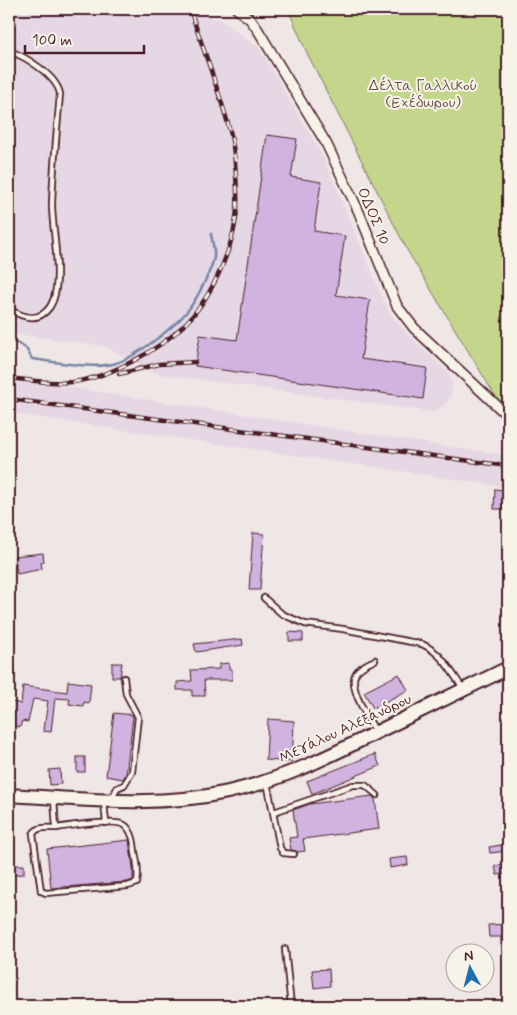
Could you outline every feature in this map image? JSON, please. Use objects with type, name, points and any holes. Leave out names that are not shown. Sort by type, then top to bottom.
[{"type":"street","name":"ΟΔΟΣ 10","points":[[238,9],[250,19],[258,30],[326,143],[358,210],[397,306],[414,328],[508,416]]},
{"type":"street","name":"Μεγάλου Αλεξάνδρου","points":[[9,795],[108,801],[185,798],[227,792],[267,781],[317,762],[508,668]]},
{"type":"lane","points":[[9,51],[22,56],[56,82],[60,94],[52,206],[56,265],[54,298],[49,309],[39,316],[29,318],[9,309]]},
{"type":"lane","points":[[264,598],[282,614],[305,624],[422,644],[440,655],[463,690]]},
{"type":"lane","points":[[376,660],[357,670],[354,675],[354,684],[356,693],[376,733]]},
{"type":"lane","points":[[106,823],[108,801],[117,788],[124,785],[132,772],[138,717],[126,694],[124,678]]},
{"type":"lane","points":[[267,781],[280,848],[283,853],[294,854]]},
{"type":"lane","points":[[274,812],[354,785],[365,784],[377,795]]},
{"type":"lane","points":[[54,798],[56,828]]},
{"type":"lane","points":[[106,823],[121,823],[125,825],[132,835],[138,871],[137,883],[133,886],[46,893],[41,891],[34,834],[40,828],[56,828],[106,823]]},
{"type":"lane","points":[[285,949],[291,1006]]},
{"type":"shaded area","points":[[9,9],[184,9],[185,11],[221,20],[260,49],[323,157],[388,310],[399,325],[448,373],[452,384],[451,396],[445,405],[433,412],[158,374],[104,346],[9,333]]},
{"type":"shaded area","points":[[9,378],[508,456],[508,487],[9,413]]},
{"type":"green space","name":"Δέλτα Γαλλικού (Εχέδωρου)","points":[[288,9],[508,9],[508,417],[407,250],[307,53]]},
{"type":"building","points":[[267,135],[297,139],[291,177],[321,182],[314,231],[345,236],[336,295],[370,300],[361,359],[427,368],[423,399],[195,366],[200,335],[237,340]]},
{"type":"building","points":[[495,489],[505,490],[504,509],[494,509]]},
{"type":"building","points":[[253,533],[264,534],[260,590],[249,590]]},
{"type":"building","points":[[43,553],[44,562],[41,562],[42,569],[17,574],[15,556]]},
{"type":"building","points":[[289,632],[303,633],[303,641],[289,641]]},
{"type":"building","points":[[242,639],[243,645],[196,652],[194,644]]},
{"type":"building","points":[[112,663],[122,663],[120,677],[112,677]]},
{"type":"building","points":[[229,663],[229,669],[232,669],[232,680],[204,680],[205,696],[192,696],[192,690],[177,690],[177,682],[192,681],[191,670],[219,669],[219,664]]},
{"type":"building","points":[[399,674],[408,690],[373,708],[364,692]]},
{"type":"building","points":[[68,681],[91,684],[89,703],[84,702],[83,706],[69,704],[70,699],[55,698],[51,732],[43,731],[48,701],[33,699],[28,722],[22,721],[20,727],[9,725],[9,701],[21,704],[23,686],[67,692]]},
{"type":"building","points":[[114,713],[133,715],[126,774],[123,779],[106,776]]},
{"type":"building","points":[[268,719],[294,721],[292,762],[266,760]]},
{"type":"building","points":[[375,754],[380,766],[312,794],[307,781]]},
{"type":"building","points":[[77,757],[85,757],[85,772],[77,772]]},
{"type":"building","points":[[60,769],[61,784],[50,785],[49,770]]},
{"type":"building","points":[[372,796],[375,799],[379,829],[303,839],[305,851],[291,850],[289,838],[297,837],[293,810],[310,804]]},
{"type":"building","points":[[129,840],[133,880],[51,888],[47,849]]},
{"type":"building","points":[[507,844],[508,851],[490,853],[489,847]]},
{"type":"building","points":[[407,857],[408,865],[390,868],[389,859]]},
{"type":"building","points":[[9,865],[24,865],[24,874],[9,875]]},
{"type":"building","points":[[504,865],[505,874],[497,875],[495,866]]},
{"type":"building","points":[[508,924],[508,945],[501,945],[501,937],[489,937],[488,925]]},
{"type":"building","points":[[329,969],[330,986],[314,988],[312,970]]},
{"type":"waterway","points":[[9,339],[26,348],[32,359],[98,366],[124,360],[155,340],[175,324],[189,309],[204,284],[213,263],[214,251],[211,234]]},
{"type":"railway","points":[[9,378],[73,382],[102,375],[132,362],[160,345],[183,326],[195,313],[215,281],[230,245],[234,227],[237,209],[235,161],[232,138],[226,116],[190,9]]},
{"type":"railway","points":[[119,374],[159,364],[195,362]]},
{"type":"railway","points":[[9,399],[508,466]]}]
